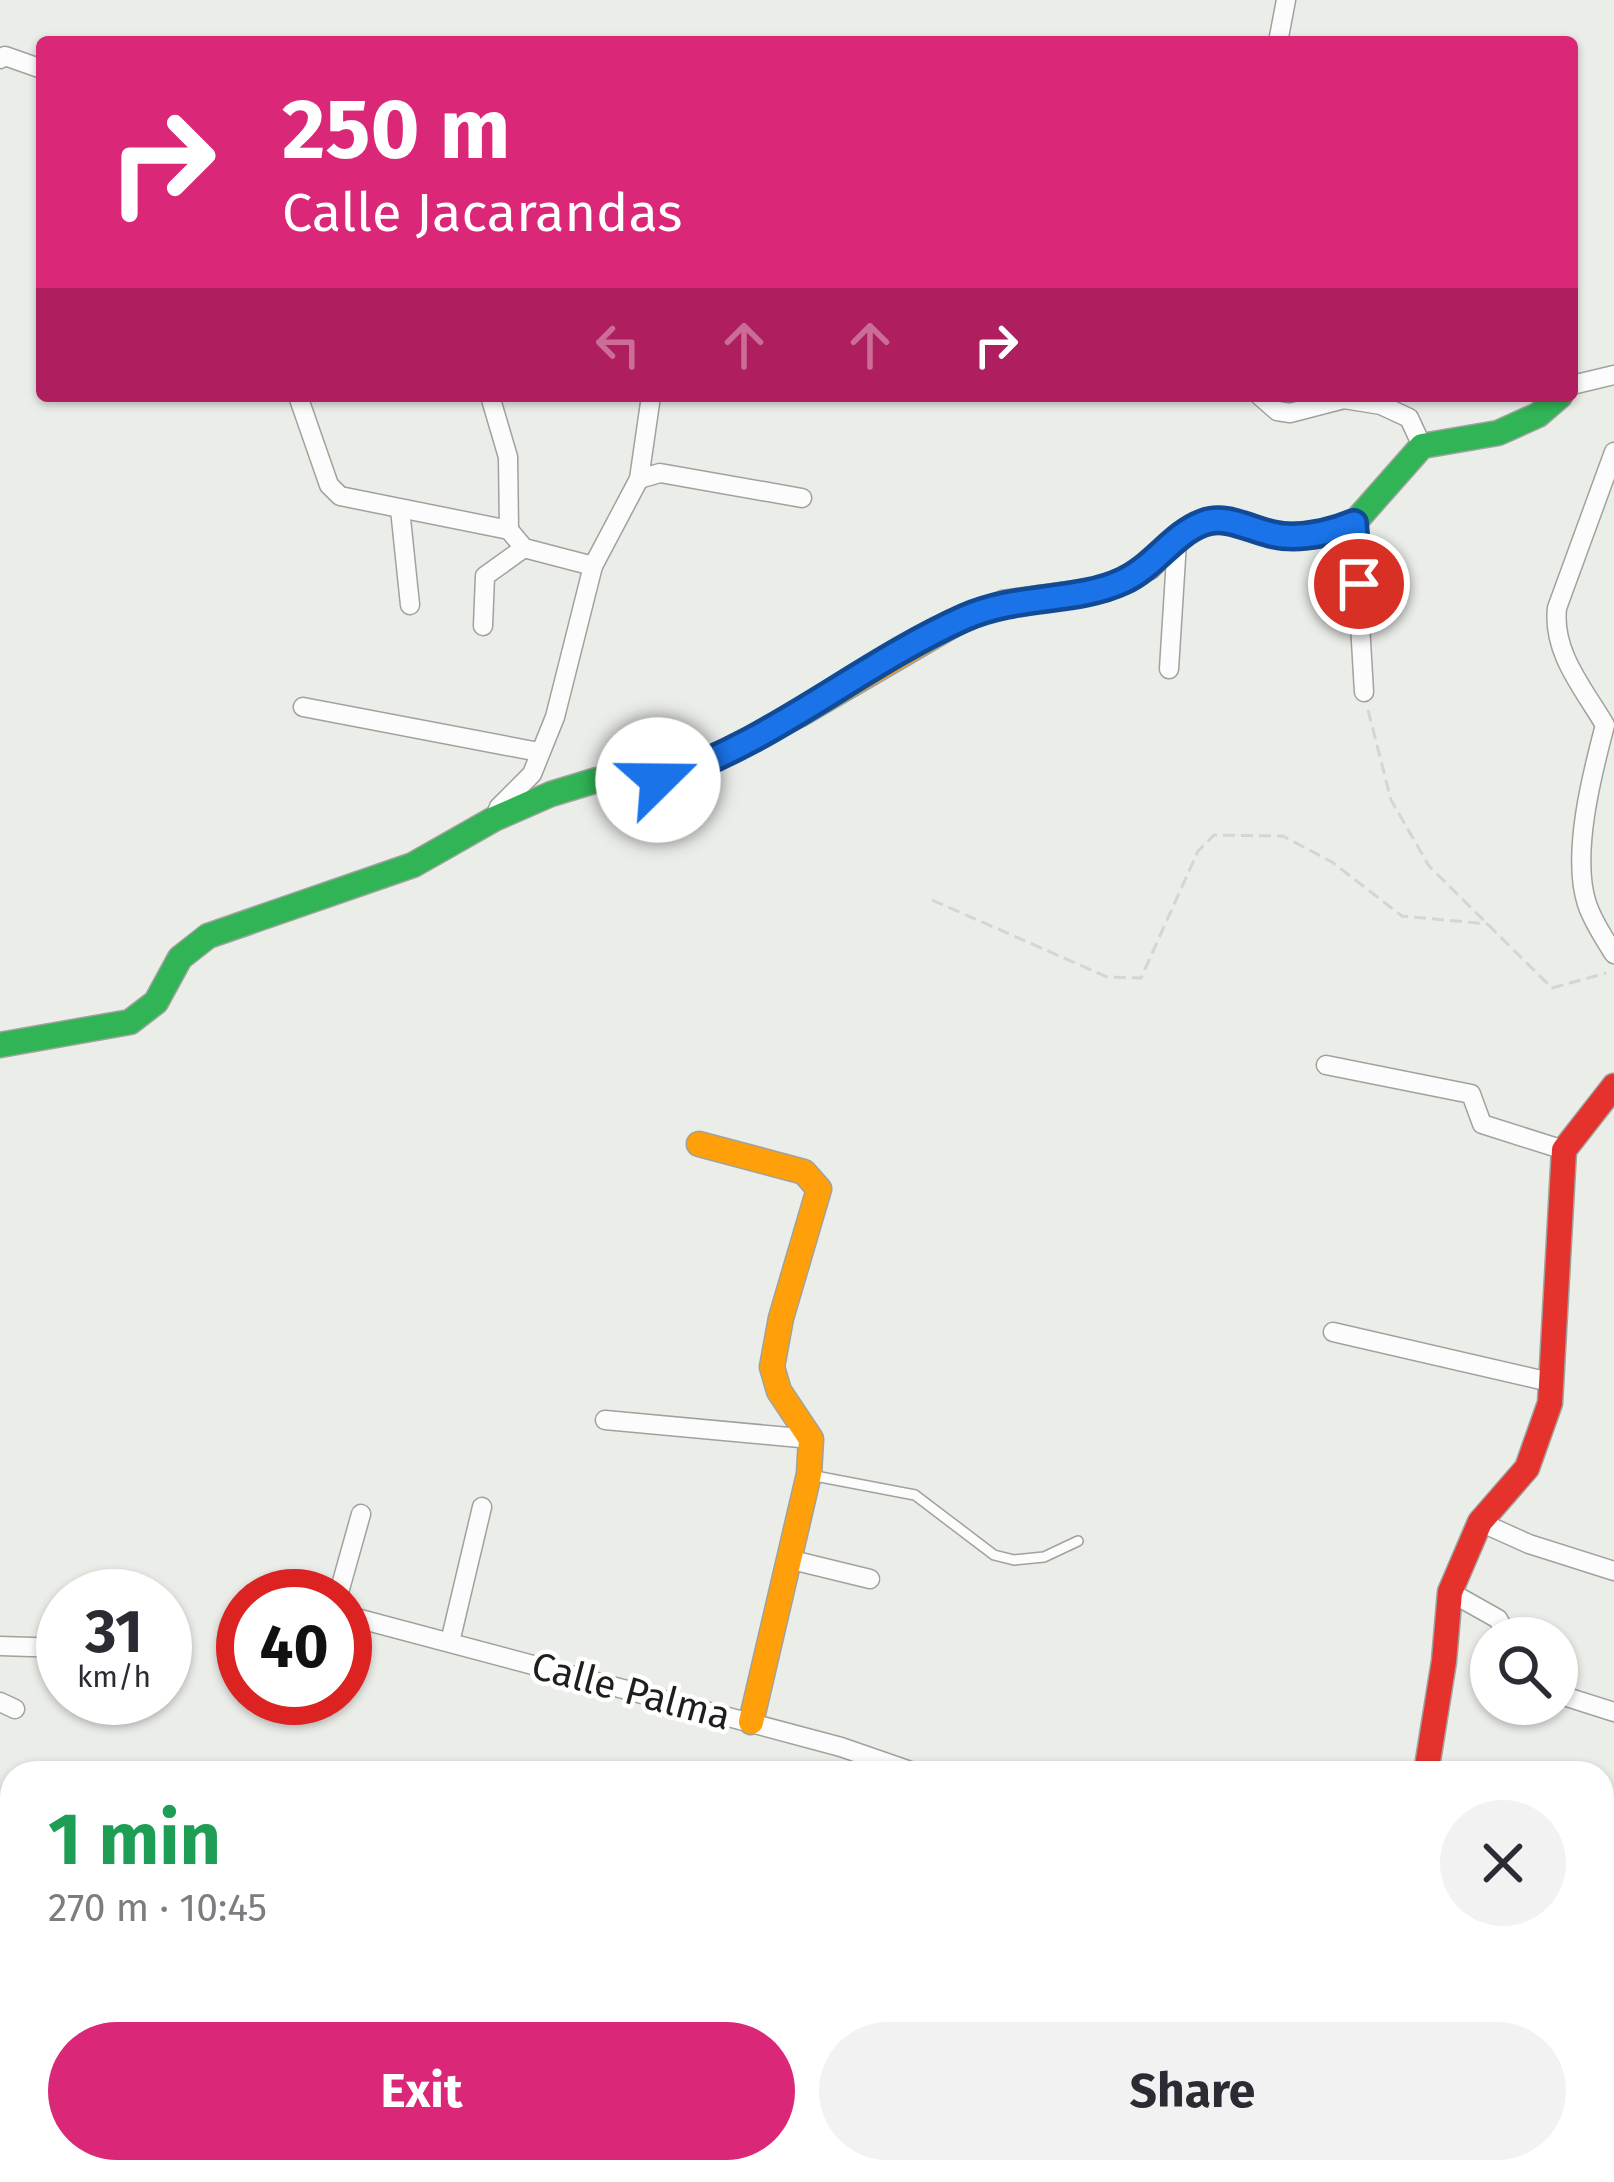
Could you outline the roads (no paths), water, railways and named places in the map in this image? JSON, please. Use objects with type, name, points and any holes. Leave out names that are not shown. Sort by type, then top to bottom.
[{"type":"street","points":[[1279,36],[1286,0]]},
{"type":"street","points":[[0,59],[4,56],[36,67]]},
{"type":"street","points":[[1578,384],[1614,375]]},
{"type":"street","points":[[300,402],[329,485],[340,496],[508,530],[524,548],[593,566]]},
{"type":"street","points":[[492,402],[508,457],[508,530]]},
{"type":"street","points":[[494,819],[499,807],[532,774],[555,717],[593,566],[638,479],[650,402]]},
{"type":"street","points":[[1267,402],[1277,411],[1290,413],[1332,402]]},
{"type":"street","points":[[1362,402],[1409,418],[1422,446]]},
{"type":"street","points":[[0,1045],[130,1022],[156,1002],[180,958],[208,936],[387,876],[494,819],[579,784],[597,780],[632,783],[681,773],[799,715],[963,619],[1004,603],[1106,589],[1152,565],[1185,532],[1208,521],[1222,520],[1282,536],[1332,532],[1354,523],[1422,446],[1498,433],[1538,415],[1552,402]]},
{"type":"street","points":[[1614,452],[1556,608],[1554,630],[1562,652],[1610,718],[1585,822],[1582,875],[1585,900],[1614,954]]},
{"type":"street","points":[[638,479],[660,473],[802,498]]},
{"type":"street","points":[[400,509],[410,605]]},
{"type":"street","points":[[1354,523],[1364,692]]},
{"type":"street","points":[[1169,669],[1177,542]]},
{"type":"street","points":[[483,626],[485,577],[524,548]]},
{"type":"street","points":[[303,707],[539,752]]},
{"type":"street","points":[[1326,1065],[1471,1094],[1482,1124],[1564,1150]]},
{"type":"street","points":[[1428,1761],[1450,1592],[1480,1522],[1527,1468],[1541,1438],[1554,1383],[1564,1150],[1614,1086]]},
{"type":"street","points":[[700,1144],[804,1172],[819,1189],[772,1367],[779,1390],[811,1439],[809,1474],[751,1722]]},
{"type":"street","points":[[1334,1332],[1554,1383]]},
{"type":"street","points":[[605,1420],[811,1439]]},
{"type":"street","points":[[450,1642],[482,1507]]},
{"type":"street","points":[[346,1569],[362,1514]]},
{"type":"street","points":[[1480,1522],[1529,1544],[1614,1570]]},
{"type":"street","points":[[788,1559],[870,1579]]},
{"type":"street","points":[[1450,1592],[1496,1617]]},
{"type":"street","name":"Calle Palma","points":[[372,1622],[751,1722],[877,1761]]},
{"type":"street","points":[[0,1646],[36,1647]]},
{"type":"street","points":[[1578,1701],[1614,1712]]},
{"type":"lane","points":[[809,1474],[915,1495],[994,1555],[1014,1560],[1044,1557],[1078,1541]]}]
